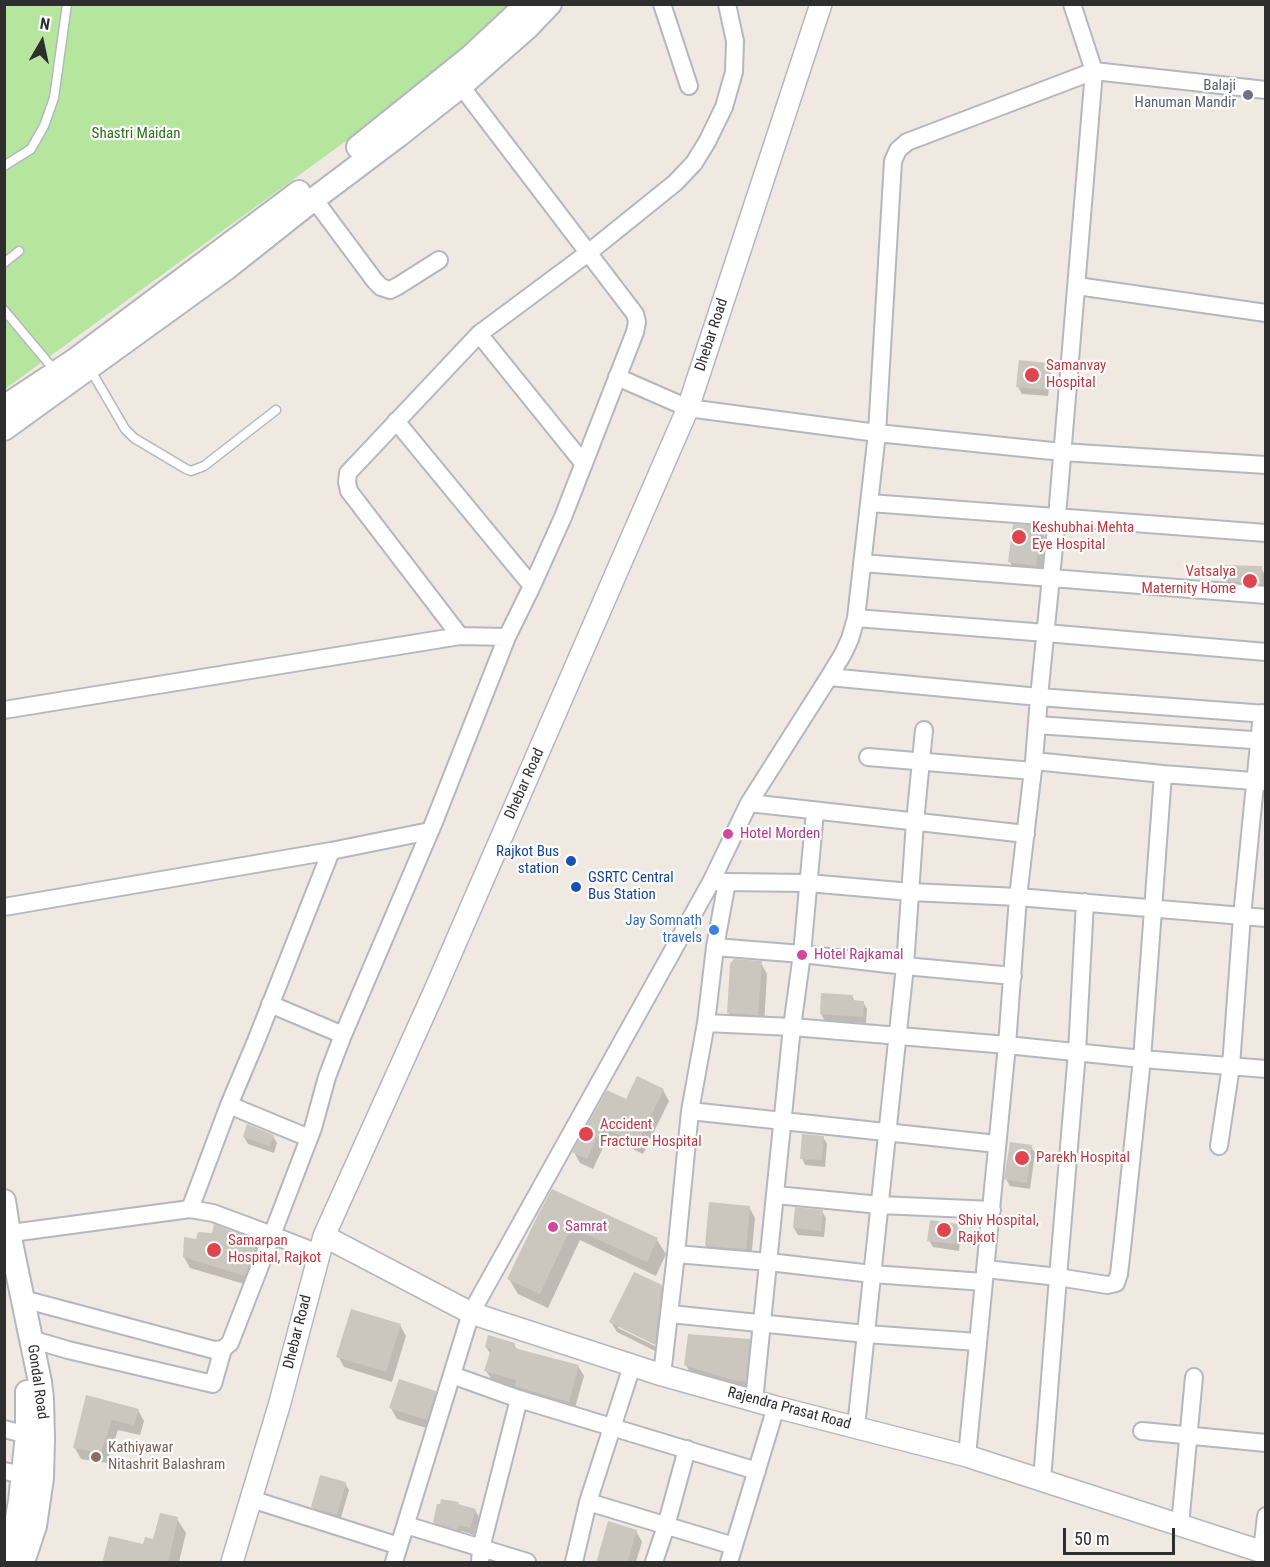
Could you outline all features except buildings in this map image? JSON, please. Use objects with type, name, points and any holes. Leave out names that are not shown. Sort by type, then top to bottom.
[{"type":"main road","points":[[4,429],[227,268],[314,199],[455,80],[488,42],[527,4]]},
{"type":"main road","points":[[4,408],[75,360],[345,158],[528,27],[550,4]]},
{"type":"main road","name":"Gondal Road","points":[[4,1201],[7,1233],[40,1382],[35,1437],[23,1475],[19,1523],[23,1563]]},
{"type":"main road","name":"Gondal Road","points":[[4,1281],[35,1437]]},
{"type":"main road","name":"Gondal Road","points":[[5,1563],[19,1523]]},
{"type":"street","points":[[662,4],[689,86]]},
{"type":"street","points":[[460,636],[350,491],[347,483],[348,473],[479,333],[588,252],[675,183],[694,163],[724,107],[734,72],[735,41],[727,4]]},
{"type":"street","name":"Dhebar Road","points":[[232,1563],[279,1406],[321,1245],[435,990],[688,408],[821,4]]},
{"type":"street","points":[[968,1456],[1007,1045],[1018,897],[1057,517],[1094,70],[1072,4]]},
{"type":"street","points":[[251,1499],[397,1554],[471,1313],[719,882],[748,803],[843,654],[856,618],[870,503],[877,433],[893,161],[898,150],[907,142],[1094,70],[1266,90]]},
{"type":"street","points":[[31,1339],[213,1384],[223,1349],[230,1343],[273,1235],[309,1138],[327,1077],[343,1035],[430,831],[507,637],[563,517],[635,332],[637,322],[635,314],[455,80]]},
{"type":"street","points":[[314,199],[381,287],[390,290],[439,260]]},
{"type":"street","points":[[1077,286],[1266,313]]},
{"type":"street","points":[[479,333],[584,464]]},
{"type":"street","points":[[617,377],[688,408],[877,433],[1062,452],[1266,465]]},
{"type":"street","points":[[396,421],[532,586]]},
{"type":"street","points":[[870,503],[1266,533]]},
{"type":"street","points":[[862,563],[1266,595]]},
{"type":"street","points":[[856,618],[1266,652]]},
{"type":"street","points":[[4,710],[460,636],[507,637]]},
{"type":"street","points":[[829,677],[1039,697],[1264,714],[1261,782],[1242,916],[1231,1066],[1219,1146]]},
{"type":"street","points":[[1037,725],[1263,741]]},
{"type":"street","points":[[856,1427],[905,966],[924,730]]},
{"type":"street","points":[[868,757],[921,762],[1164,774],[1261,782]]},
{"type":"street","points":[[676,1254],[872,1274],[1058,1276],[1107,1285],[1116,1283],[1119,1274],[1142,1059],[1164,774]]},
{"type":"street","points":[[748,803],[1026,834]]},
{"type":"street","points":[[754,1401],[815,811]]},
{"type":"street","points":[[4,907],[331,851],[430,831]]},
{"type":"street","points":[[190,1209],[229,1105],[331,851]]},
{"type":"street","points":[[719,882],[808,883],[911,892],[1085,902],[1266,918]]},
{"type":"street","points":[[662,1375],[690,1111],[706,1023],[715,947],[719,882]]},
{"type":"street","points":[[1042,1480],[1077,1052],[1085,902]]},
{"type":"street","points":[[715,947],[1013,976]]},
{"type":"street","points":[[270,1004],[343,1035]]},
{"type":"street","points":[[706,1023],[792,1027],[1266,1069]]},
{"type":"street","points":[[229,1105],[309,1138]]},
{"type":"street","points":[[690,1111],[997,1144]]},
{"type":"street","points":[[776,1195],[880,1205],[992,1210]]},
{"type":"street","points":[[7,1233],[190,1209],[213,1213],[273,1235],[321,1245]]},
{"type":"street","name":"Rajendra Prasat Road","points":[[321,1245],[471,1313],[632,1366],[776,1407],[968,1456],[1264,1552]]},
{"type":"street","points":[[23,1299],[214,1350],[223,1349]]},
{"type":"street","points":[[670,1314],[866,1334],[978,1342]]},
{"type":"street","points":[[574,1563],[588,1503],[632,1366]]},
{"type":"street","points":[[452,1375],[519,1399],[757,1471]]},
{"type":"street","points":[[1180,1525],[1194,1377]]},
{"type":"street","points":[[480,1555],[519,1399]]},
{"type":"street","points":[[588,1503],[666,1526],[732,1554],[776,1407]]},
{"type":"street","points":[[4,1429],[35,1437]]},
{"type":"street","points":[[1142,1431],[1266,1443]]},
{"type":"street","points":[[654,1563],[687,1449]]},
{"type":"street","points":[[1264,1552],[1266,1516]]},
{"type":"street","points":[[406,1525],[480,1555],[527,1563]]},
{"type":"lane","points":[[4,166],[31,149],[44,126],[54,98],[67,4]]},
{"type":"lane","points":[[4,263],[19,251]]},
{"type":"lane","points":[[4,310],[56,373]]},
{"type":"lane","points":[[90,368],[125,429],[134,438],[191,471],[204,466],[276,410]]},
{"type":"green space","name":"Shastri Maidan","points":[[5,5],[533,5],[5,389]]},
{"type":"place","name":"Balaji Hanuman Mandir","points":[[1248,95]]},
{"type":"place","name":"Samanvay Hospital","points":[[1032,375]]},
{"type":"place","name":"Keshubhai Mehta Eye Hospital","points":[[1019,537]]},
{"type":"place","name":"Vatsalya Maternity Home","points":[[1250,581]]},
{"type":"place","name":"Hotel Morden","points":[[728,834]]},
{"type":"place","name":"Rajkot Bus station","points":[[571,861]]},
{"type":"place","name":"GSRTC Central Bus Station","points":[[576,887]]},
{"type":"place","name":"Jay Somnath travels","points":[[714,930]]},
{"type":"place","name":"Hotel Rajkamal","points":[[802,955]]},
{"type":"place","name":"Accident Fracture Hospital","points":[[586,1134]]},
{"type":"place","name":"Parekh Hospital","points":[[1022,1158]]},
{"type":"place","name":"Samrat","points":[[553,1227]]},
{"type":"place","name":"Shiv Hospital, Rajkot","points":[[944,1230]]},
{"type":"place","name":"Samarpan Hospital, Rajkot","points":[[214,1250]]},
{"type":"place","name":"Kathiyawar Nitashrit Balashram","points":[[96,1457]]}]
